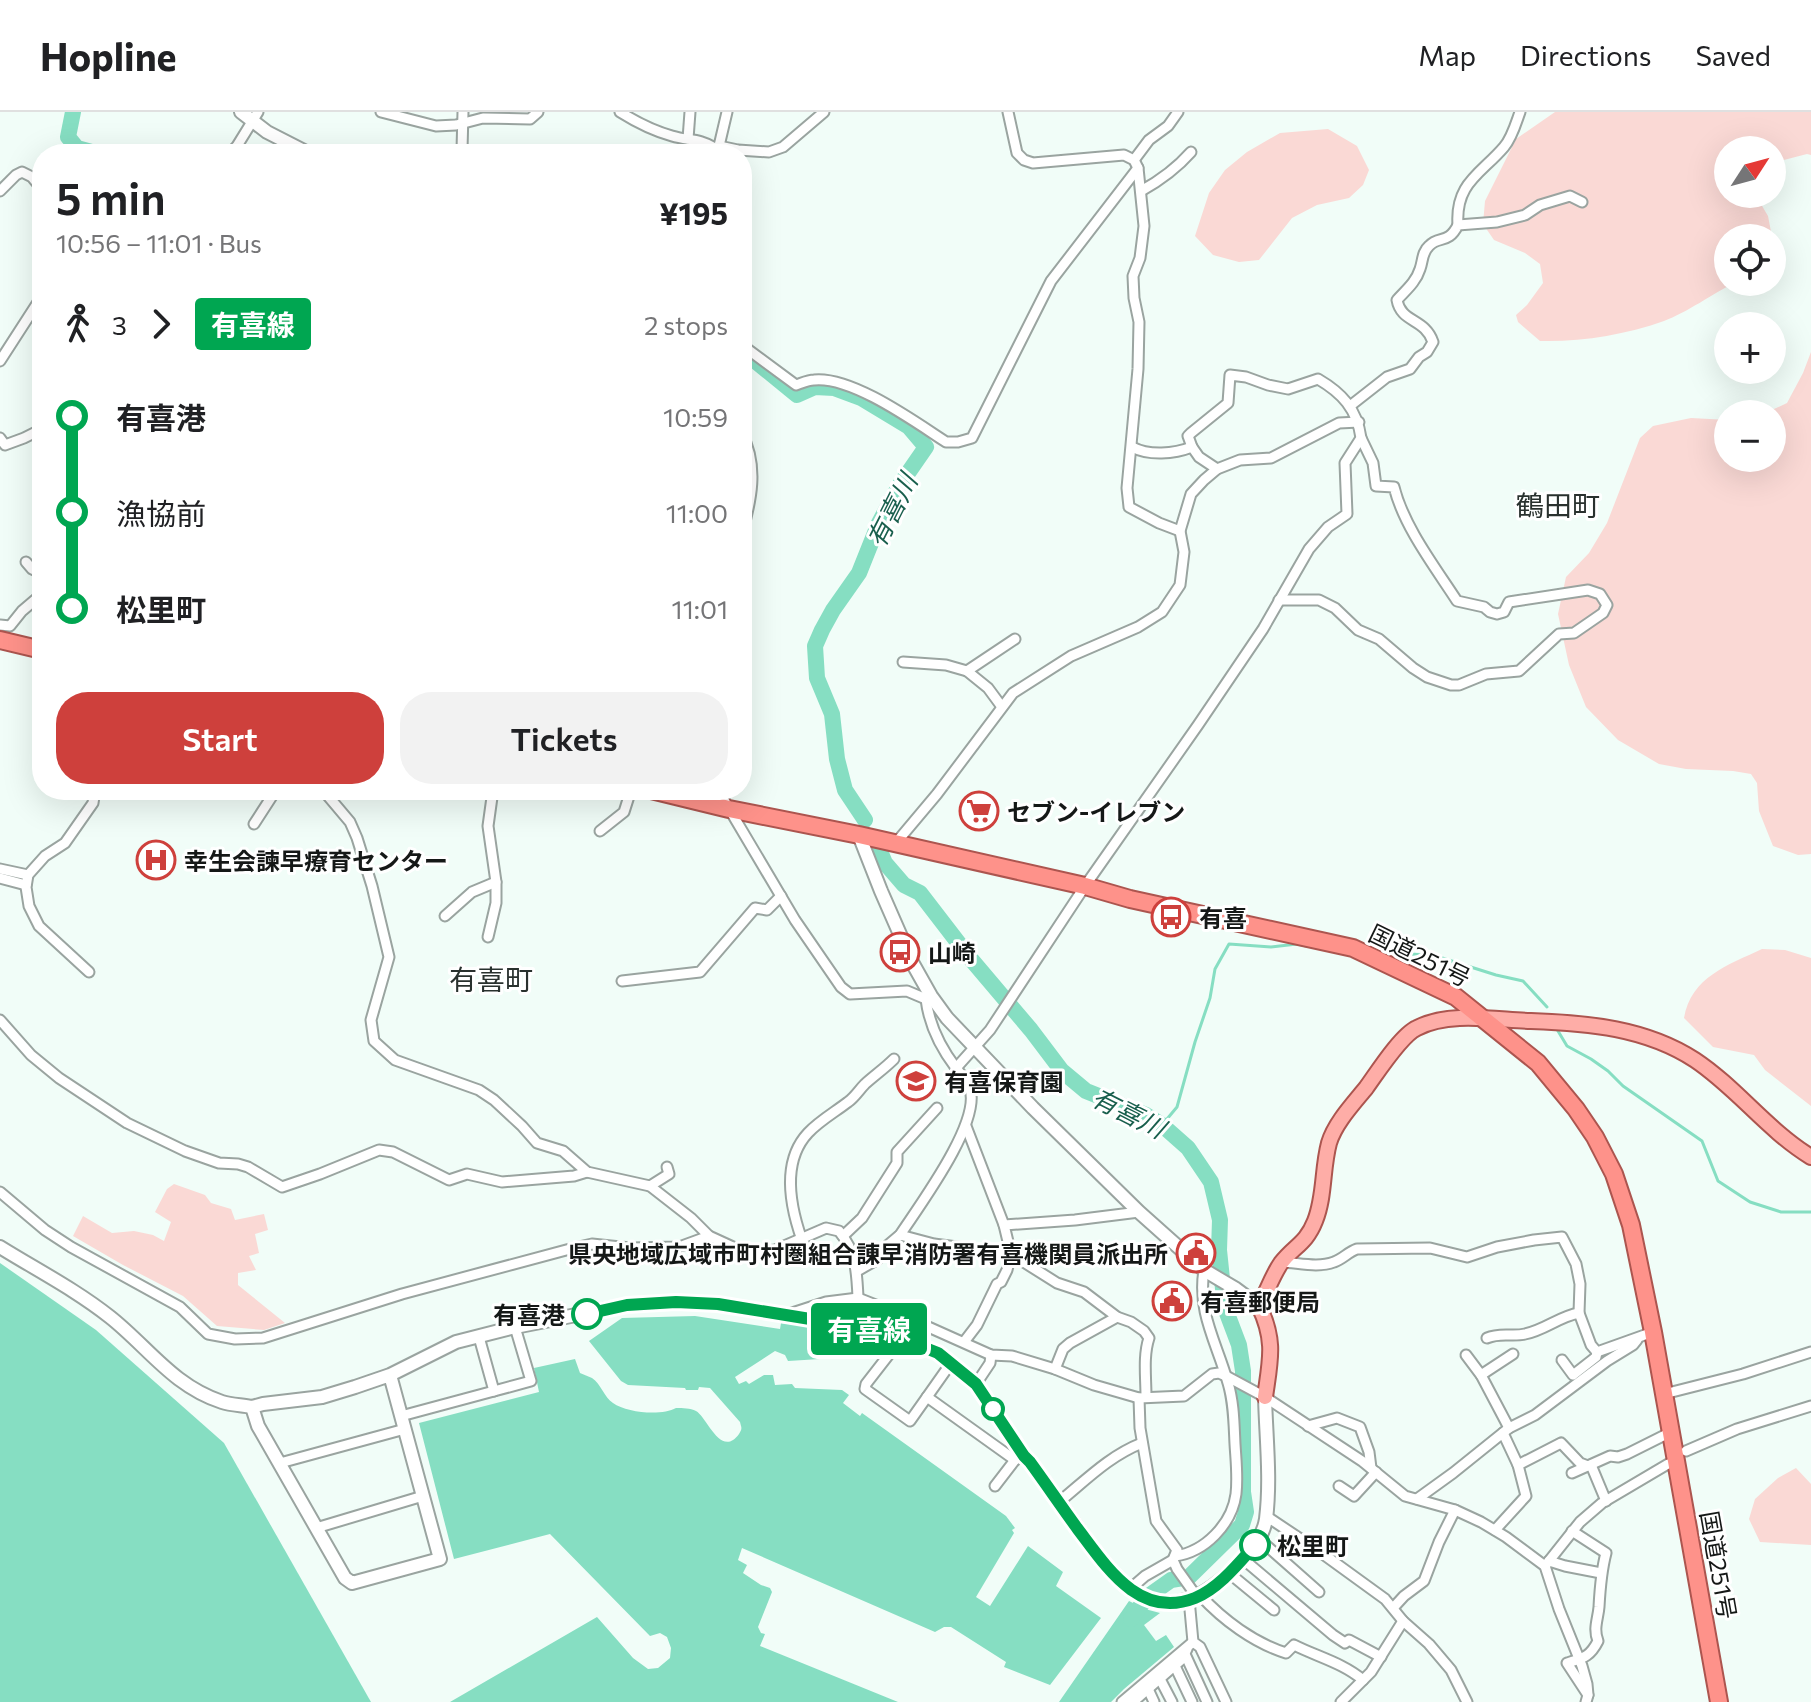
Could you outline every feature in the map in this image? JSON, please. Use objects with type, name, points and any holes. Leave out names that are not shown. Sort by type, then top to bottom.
[{"type":"highway","points":[[0,640],[32,648]]},
{"type":"highway","name":"国道251号","points":[[692,800],[1353,948],[1456,997],[1538,1063],[1595,1137],[1614,1174],[1631,1225],[1646,1335],[1664,1394],[1719,1702]]},
{"type":"main road","points":[[1265,1397],[1271,1349],[1267,1321],[1259,1306],[1282,1262],[1305,1240],[1314,1224],[1322,1202],[1330,1142],[1341,1120],[1415,1028],[1449,1018],[1563,1022],[1600,1026],[1656,1040],[1695,1060],[1727,1085],[1773,1131],[1811,1157]]},
{"type":"street","points":[[241,112],[255,116],[267,132],[290,144]]},
{"type":"street","points":[[381,112],[436,126],[483,118],[530,119],[538,112]]},
{"type":"street","points":[[462,144],[463,112]]},
{"type":"street","points":[[620,112],[637,123],[672,136],[708,144]]},
{"type":"street","points":[[688,139],[690,112]]},
{"type":"street","points":[[716,144],[727,112]]},
{"type":"street","points":[[752,151],[769,152],[783,147],[824,112]]},
{"type":"street","points":[[1008,112],[1017,153],[1024,160],[1033,163],[1124,155],[1136,164],[1144,226],[1140,258],[1133,276],[1139,322],[1127,488],[1129,507],[1180,531]]},
{"type":"street","points":[[752,352],[796,385],[812,380],[844,384],[865,393],[946,442],[972,438],[1051,281],[1136,164],[1149,140],[1168,126],[1178,112]]},
{"type":"street","points":[[1350,406],[1387,377],[1410,369],[1433,342],[1429,332],[1399,308],[1397,300],[1412,285],[1426,248],[1454,233],[1458,225],[1461,195],[1469,181],[1507,144],[1520,112]]},
{"type":"street","points":[[238,144],[255,116]]},
{"type":"street","points":[[1141,191],[1174,171],[1191,152]]},
{"type":"street","points":[[0,191],[22,172],[32,177]]},
{"type":"street","points":[[1458,225],[1497,222],[1525,215],[1540,205],[1570,196],[1582,202]]},
{"type":"street","points":[[0,361],[32,311]]},
{"type":"street","points":[[1217,469],[1199,457],[1188,436],[1228,403],[1230,375],[1288,389],[1318,379],[1333,388],[1350,406],[1373,463],[1376,486],[1394,487],[1402,511],[1457,601],[1484,607],[1497,614],[1504,612],[1509,602],[1588,590],[1600,594],[1607,605],[1603,613],[1574,633],[1559,634],[1519,671],[1486,674],[1451,685],[1427,677],[1413,668],[1379,639],[1358,630],[1335,608],[1319,600],[1279,600]]},
{"type":"street","points":[[895,844],[1013,693],[1071,656],[1138,627],[1162,612],[1180,585],[1184,552],[1180,531],[1191,494],[1217,469],[1240,460],[1271,458],[1339,423],[1359,422]]},
{"type":"street","points":[[2,445],[32,434]]},
{"type":"street","points":[[956,1068],[990,1030],[1085,886],[1206,713],[1263,629],[1309,549],[1328,527],[1347,514],[1345,463],[1361,438]]},
{"type":"street","points":[[1132,447],[1140,452],[1179,453],[1192,447]]},
{"type":"street","points":[[26,562],[32,569]]},
{"type":"street","points":[[0,625],[10,626],[32,602]]},
{"type":"street","points":[[967,671],[1015,639]]},
{"type":"street","points":[[903,662],[946,665],[967,671],[988,688],[1002,707]]},
{"type":"street","points":[[89,972],[39,926],[29,906],[27,880],[45,856],[65,843],[93,800]]},
{"type":"street","points":[[254,824],[270,800]]},
{"type":"street","points":[[331,800],[350,822],[357,838],[389,957],[371,1020],[374,1041],[395,1060],[479,1090],[494,1100],[537,1143],[563,1151],[587,1172],[650,1186],[709,1236],[733,1247],[753,1253],[775,1250],[826,1228],[839,1231],[854,1257],[858,1298]]},
{"type":"street","points":[[488,937],[496,903],[488,826],[492,800]]},
{"type":"street","points":[[600,831],[624,812],[628,800]]},
{"type":"street","points":[[724,800],[819,957],[841,987],[850,994],[907,991],[928,998],[1033,1108],[1139,1212],[1209,1273],[1259,1306]]},
{"type":"street","points":[[857,1271],[878,1259],[900,1235],[957,1146],[966,1126],[971,1090],[943,1051],[932,1026],[928,998],[859,835]]},
{"type":"street","points":[[0,869],[27,880]]},
{"type":"street","points":[[0,878],[27,880]]},
{"type":"street","points":[[445,916],[472,892],[496,882]]},
{"type":"street","points":[[622,981],[700,972],[755,908],[767,910],[781,896]]},
{"type":"street","points":[[0,1020],[31,1055],[59,1078],[127,1123],[219,1163],[248,1167],[282,1187],[379,1150],[393,1152],[449,1180],[467,1174],[502,1182],[574,1176],[587,1172]]},
{"type":"street","points":[[802,1240],[790,1194],[796,1149],[809,1132],[852,1099],[894,1059]]},
{"type":"street","points":[[843,1236],[862,1218],[897,1163],[897,1152],[937,1108]]},
{"type":"street","points":[[964,1342],[1001,1282],[1011,1254],[1004,1225],[966,1126]]},
{"type":"street","points":[[650,1186],[669,1174],[667,1167]]},
{"type":"street","points":[[0,1192],[45,1230],[71,1247],[180,1307],[208,1334],[235,1339],[263,1338],[402,1294],[592,1244],[630,1248],[679,1247],[709,1236]]},
{"type":"street","points":[[1004,1225],[1139,1212]]},
{"type":"street","points":[[900,1235],[934,1244],[1011,1254],[1057,1283],[1084,1292],[1149,1338],[1145,1351],[1142,1443],[1156,1521],[1177,1550],[1175,1562],[1192,1597],[1189,1647],[1207,1702]]},
{"type":"street","points":[[1282,1262],[1319,1265],[1339,1260],[1357,1249],[1430,1248],[1467,1257],[1497,1247],[1562,1237],[1576,1264],[1580,1284],[1579,1313],[1591,1345],[1597,1352]]},
{"type":"street","points":[[0,1247],[80,1295],[111,1318],[169,1373],[197,1392],[225,1403],[252,1407],[322,1397],[390,1375],[456,1342],[515,1327],[627,1305],[676,1302],[718,1304],[859,1327],[938,1353],[976,1384],[1019,1458]]},
{"type":"street","points":[[1132,1591],[1145,1576],[1208,1542],[1229,1515],[1235,1497],[1234,1423],[1228,1377],[1203,1310],[1202,1284],[1209,1273]]},
{"type":"street","points":[[785,1315],[826,1302],[858,1298],[991,1355],[1012,1356],[1142,1398],[1184,1396],[1212,1374],[1219,1373],[1265,1397],[1373,1470],[1405,1496],[1455,1510],[1481,1522],[1547,1564],[1601,1573]]},
{"type":"street","points":[[1487,1338],[1496,1334],[1522,1335],[1569,1314],[1579,1313]]},
{"type":"street","points":[[906,1317],[898,1338],[865,1389],[910,1421],[951,1363]]},
{"type":"street","points":[[1055,1369],[1063,1349],[1070,1343],[1117,1317]]},
{"type":"street","points":[[280,1463],[531,1381],[515,1327]]},
{"type":"street","points":[[1597,1352],[1646,1335]]},
{"type":"street","points":[[1417,1499],[1506,1430],[1535,1415],[1646,1335]]},
{"type":"street","points":[[479,1337],[494,1391]]},
{"type":"street","points":[[1562,1360],[1573,1375],[1596,1357],[1597,1352]]},
{"type":"street","points":[[1664,1394],[1743,1374],[1811,1352]]},
{"type":"street","points":[[1481,1375],[1513,1354]]},
{"type":"street","points":[[976,1384],[990,1363],[991,1355]]},
{"type":"street","points":[[1466,1355],[1481,1375],[1506,1430],[1526,1496],[1495,1530]]},
{"type":"street","points":[[252,1407],[258,1426],[345,1578],[352,1583],[440,1559],[390,1375]]},
{"type":"street","points":[[927,1397],[1019,1458],[1030,1462],[1108,1570],[1132,1591],[1169,1604],[1192,1597],[1229,1573],[1259,1539],[1266,1516],[1265,1397]]},
{"type":"street","points":[[1686,1451],[1737,1429],[1811,1406]]},
{"type":"street","points":[[1308,1426],[1337,1418],[1360,1427],[1373,1470],[1354,1496],[1339,1486]]},
{"type":"street","points":[[1572,1473],[1610,1456],[1627,1454],[1671,1432]]},
{"type":"street","points":[[1059,1502],[1116,1455],[1142,1443]]},
{"type":"street","points":[[1518,1465],[1561,1443],[1580,1463],[1589,1465]]},
{"type":"street","points":[[995,1486],[1019,1458]]},
{"type":"street","points":[[1547,1564],[1580,1522],[1606,1501],[1668,1464]]},
{"type":"street","points":[[1589,1465],[1606,1501]]},
{"type":"street","points":[[316,1528],[423,1496]]},
{"type":"street","points":[[1393,1608],[1424,1581],[1455,1510]]},
{"type":"street","points":[[1266,1516],[1385,1599],[1451,1670],[1467,1702]]},
{"type":"street","points":[[1572,1531],[1606,1553],[1595,1633],[1598,1641],[1592,1653],[1579,1659]]},
{"type":"street","points":[[1259,1539],[1319,1592]]},
{"type":"street","points":[[1243,1559],[1333,1635],[1381,1657]]},
{"type":"street","points":[[1547,1564],[1559,1609],[1587,1684],[1588,1699]]},
{"type":"street","points":[[1229,1573],[1274,1610]]},
{"type":"street","points":[[1192,1597],[1274,1649],[1286,1653],[1294,1645],[1341,1664],[1363,1680]]},
{"type":"street","points":[[1341,1702],[1371,1672],[1403,1621]]},
{"type":"street","points":[[1133,1702],[1175,1666],[1189,1647]]},
{"type":"street","points":[[1122,1702],[1189,1647],[1200,1647],[1226,1702]]},
{"type":"street","points":[[1175,1666],[1192,1702]]},
{"type":"street","points":[[1160,1679],[1172,1702]]},
{"type":"street","points":[[1148,1689],[1154,1702]]},
{"type":"shaded area","points":[[1555,112],[1811,112],[1811,155],[1786,159],[1786,136],[1714,136],[1714,208],[1763,208],[1770,224],[1714,224],[1714,294],[1664,321],[1587,339],[1540,341],[1518,322],[1516,315],[1543,283],[1540,264],[1525,253],[1494,240],[1483,224],[1485,201],[1516,139]]},
{"type":"shaded area","points":[[1328,129],[1357,146],[1369,170],[1363,185],[1349,198],[1317,205],[1292,218],[1259,260],[1239,262],[1213,255],[1195,236],[1209,193],[1225,170],[1247,152],[1280,133]]},
{"type":"shaded area","points":[[1811,352],[1811,854],[1798,855],[1773,846],[1759,811],[1757,783],[1751,774],[1659,764],[1618,740],[1586,707],[1569,665],[1558,614],[1566,577],[1589,553],[1607,523],[1640,438],[1653,426],[1691,418],[1714,419],[1714,472],[1786,472],[1786,403]]},
{"type":"shaded area","points":[[1762,949],[1785,950],[1811,958],[1811,1106],[1765,1070],[1754,1055],[1713,1047],[1684,1018],[1694,992],[1703,982],[1724,967]]},
{"type":"shaded area","points":[[174,1184],[205,1195],[211,1203],[231,1209],[235,1220],[264,1214],[268,1230],[255,1234],[259,1253],[249,1256],[256,1270],[238,1273],[238,1285],[285,1323],[264,1330],[217,1326],[183,1296],[73,1236],[83,1216],[112,1233],[134,1231],[164,1241],[171,1222],[155,1212],[167,1189]]},
{"type":"shaded area","points":[[0,1263],[96,1330],[224,1443],[371,1702],[0,1702]]},
{"type":"shaded area","points":[[695,1316],[780,1329],[781,1323],[859,1333],[881,1340],[856,1353],[836,1358],[788,1361],[785,1355],[775,1351],[735,1377],[739,1384],[746,1381],[749,1384],[764,1375],[773,1375],[775,1385],[842,1390],[849,1395],[843,1403],[860,1416],[862,1413],[1006,1516],[1015,1528],[1012,1530],[1014,1533],[976,1597],[990,1606],[1028,1546],[1063,1572],[1056,1586],[1101,1618],[1050,1685],[1004,1667],[1006,1662],[951,1627],[935,1632],[742,1548],[738,1560],[747,1565],[743,1573],[772,1592],[758,1627],[765,1634],[760,1646],[898,1702],[450,1702],[597,1617],[633,1658],[648,1669],[658,1668],[670,1658],[671,1648],[667,1637],[660,1633],[650,1636],[550,1534],[454,1559],[419,1423],[539,1392],[534,1368],[575,1359],[580,1373],[592,1378],[619,1406],[644,1412],[691,1409],[720,1439],[726,1442],[732,1440],[741,1430],[740,1422],[710,1388],[686,1390],[628,1385],[621,1381],[589,1341],[622,1318]]},
{"type":"shaded area","points":[[1796,1468],[1811,1484],[1811,1545],[1760,1542],[1749,1519],[1755,1499],[1778,1478]]},
{"type":"shaded area","points":[[1129,1601],[1160,1613],[1144,1625],[1156,1641],[1166,1635],[1174,1647],[1111,1702],[1059,1702]]},
{"type":"waterway","name":"有喜川","points":[[73,112],[68,137],[74,144]]},
{"type":"waterway","name":"有喜川","points":[[752,359],[797,395],[815,387],[834,388],[861,398],[909,427],[926,447],[899,486],[879,523],[859,573],[833,610],[815,646],[817,678],[832,714],[837,759],[845,790],[865,820]]},
{"type":"waterway","name":"有喜川","points":[[880,851],[885,863],[904,885],[920,893],[1062,1071],[1086,1091],[1146,1115],[1162,1125],[1188,1148],[1211,1182],[1220,1220],[1219,1250],[1225,1308],[1239,1345],[1243,1371],[1243,1492],[1246,1512],[1242,1525],[1189,1577],[1171,1580],[1147,1597],[1131,1619]]},
{"type":"waterway","points":[[1162,1125],[1177,1107],[1210,998],[1215,969],[1229,944],[1306,946]]},
{"type":"waterway","points":[[1411,954],[1436,956],[1523,981],[1547,1007]]},
{"type":"waterway","points":[[1558,1031],[1567,1046],[1591,1059],[1623,1086],[1702,1141],[1718,1181],[1750,1202],[1781,1212],[1811,1212]]},
{"type":"bus line","name":"有喜線","points":[[587,1314],[627,1305],[676,1302],[718,1304],[859,1327],[890,1334],[938,1353],[976,1384],[1024,1456],[1108,1570],[1146,1598],[1169,1604],[1197,1597],[1226,1576],[1255,1545]]},
{"type":"place","name":"セブン-イレブン","points":[[979,811]]},
{"type":"place","name":"幸生会諫早療育センター","points":[[156,860]]},
{"type":"place","name":"有喜","points":[[1171,917]]},
{"type":"place","name":"山崎","points":[[900,952]]},
{"type":"place","name":"有喜保育園","points":[[916,1081]]},
{"type":"place","name":"県央地域広域市町村圏組合諌早消防署有喜機関員派出所","points":[[1196,1253]]},
{"type":"place","name":"有喜郵便局","points":[[1172,1301]]},
{"type":"place","name":"有喜港","points":[[587,1314]]},
{"type":"place","name":"松里町","points":[[1255,1545]]},
{"type":"district","name":"鶴田町","points":[[1558,505]]},
{"type":"district","name":"有喜町","points":[[491,979]]}]
